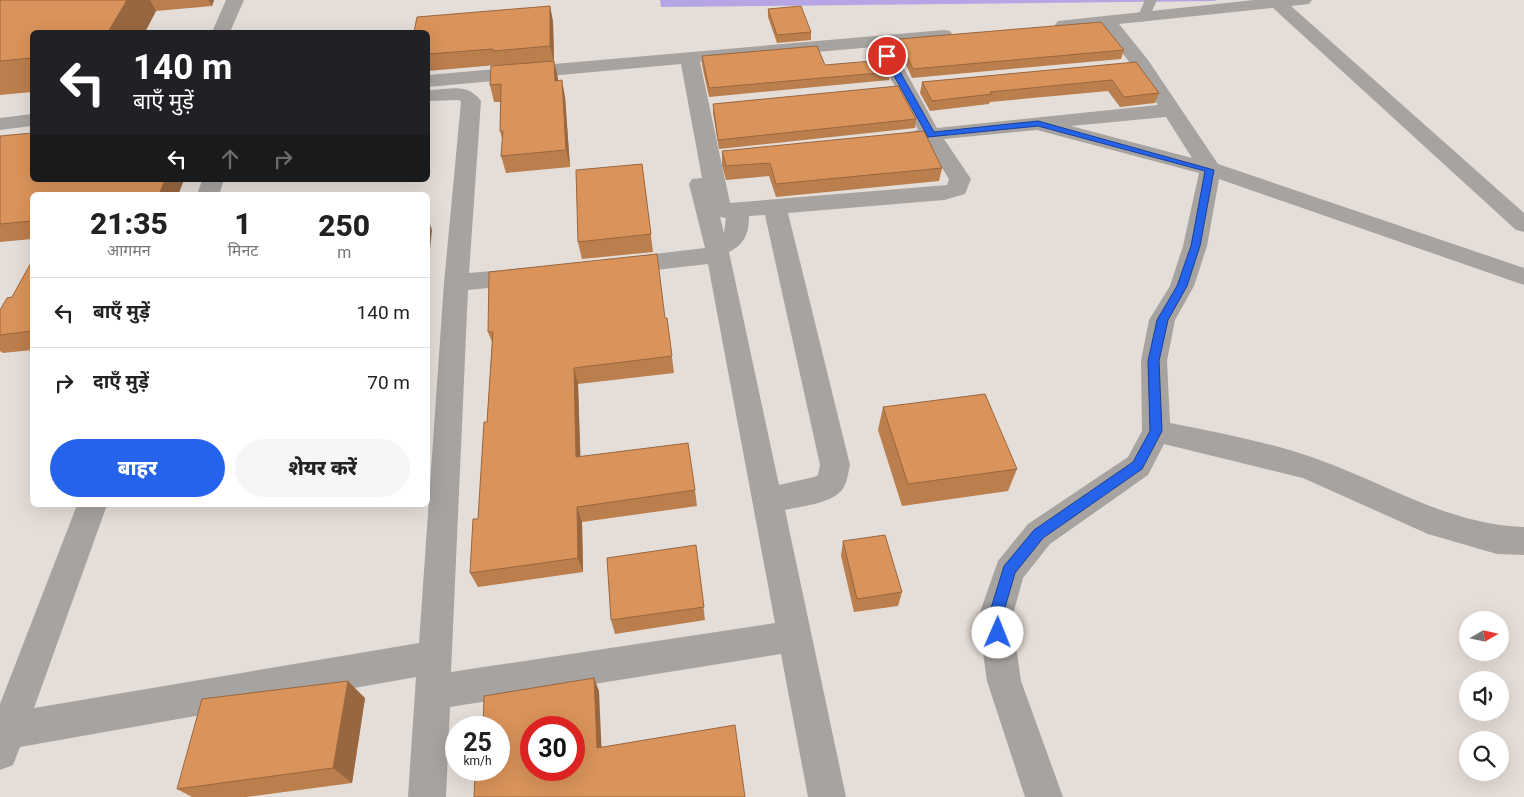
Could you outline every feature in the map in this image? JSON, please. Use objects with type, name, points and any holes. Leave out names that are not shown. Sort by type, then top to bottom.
[{"type":"street","points":[[222,30],[235,0]]},
{"type":"street","points":[[1051,26],[1108,22],[1293,1],[1524,225]]},
{"type":"street","points":[[1044,797],[1004,681],[995,618],[1009,571],[1039,534],[1138,466],[1156,431],[1154,361],[1162,320],[1182,286],[1196,246],[1210,170],[1172,110],[1131,65],[1108,22]]},
{"type":"street","points":[[430,81],[965,33]]},
{"type":"street","points":[[712,166],[719,204],[723,211],[944,193],[957,189],[960,179],[931,135],[879,40]]},
{"type":"street","points":[[689,58],[710,105],[718,252],[827,797]]},
{"type":"street","points":[[427,797],[456,283],[471,102],[464,94],[430,96]]},
{"type":"street","points":[[0,112],[30,109]]},
{"type":"street","points":[[892,139],[1172,110]]},
{"type":"street","points":[[0,124],[30,120]]},
{"type":"street","points":[[1038,124],[1210,170],[1524,277]]},
{"type":"street","points":[[0,135],[30,132]]},
{"type":"street","points":[[768,501],[822,488],[831,482],[835,465],[775,207]]},
{"type":"street","points":[[602,268],[718,252],[733,241],[738,233],[736,210]]},
{"type":"street","points":[[456,283],[543,274]]},
{"type":"street","points":[[1156,431],[1233,448],[1309,468],[1428,522],[1497,540],[1524,541]]},
{"type":"street","points":[[4,741],[91,507]]},
{"type":"street","points":[[433,692],[795,636]]},
{"type":"street","points":[[4,741],[435,657]]},
{"type":"lane","points":[[1143,18],[1151,0]]},
{"type":"shaded area","points":[[660,0],[1215,0],[1216,1],[661,7]]},
{"type":"building","points":[[0,0],[127,0],[109,30],[30,30],[30,58],[0,61]]},
{"type":"building","points":[[550,6],[550,46],[430,54],[430,30],[414,30],[417,17]]},
{"type":"building","points":[[801,6],[811,32],[777,35],[768,9]]},
{"type":"building","points":[[1101,22],[1124,50],[913,69],[899,39]]},
{"type":"building","points":[[817,46],[825,65],[884,60],[890,72],[709,88],[702,56]]},
{"type":"building","points":[[554,61],[555,81],[562,80],[566,150],[501,156],[503,131],[500,131],[501,84],[490,85],[491,66]]},
{"type":"building","points":[[1136,62],[1159,93],[1124,97],[1112,80],[990,92],[992,94],[932,101],[922,82]]},
{"type":"building","points":[[898,86],[916,119],[718,140],[713,104]]},
{"type":"building","points":[[924,131],[942,168],[776,184],[770,163],[726,166],[722,151]]},
{"type":"building","points":[[30,133],[30,182],[164,182],[160,192],[30,192],[30,221],[0,224],[0,136]]},
{"type":"building","points":[[642,164],[651,234],[578,242],[576,170]]},
{"type":"building","points":[[657,254],[672,356],[574,368],[576,457],[688,443],[695,490],[577,507],[578,558],[470,573],[473,519],[478,519],[484,422],[487,422],[493,332],[488,332],[489,272]]},
{"type":"building","points":[[30,265],[30,331],[0,335],[0,310],[7,298],[12,297]]},
{"type":"building","points":[[985,394],[1017,469],[908,484],[883,407]]},
{"type":"building","points":[[885,535],[902,592],[857,599],[843,541]]},
{"type":"building","points":[[696,545],[704,607],[611,620],[607,558]]},
{"type":"building","points":[[594,678],[597,748],[735,725],[745,797],[474,797],[475,781],[510,781],[510,716],[483,716],[484,696]]},
{"type":"building","points":[[348,681],[333,768],[177,789],[202,699]]},
{"type":"route","points":[[887,56],[931,135],[1038,124],[1210,170],[1196,246],[1182,286],[1162,320],[1154,361],[1156,431],[1138,466],[1039,534],[1009,571],[995,618],[998,633]]}]
